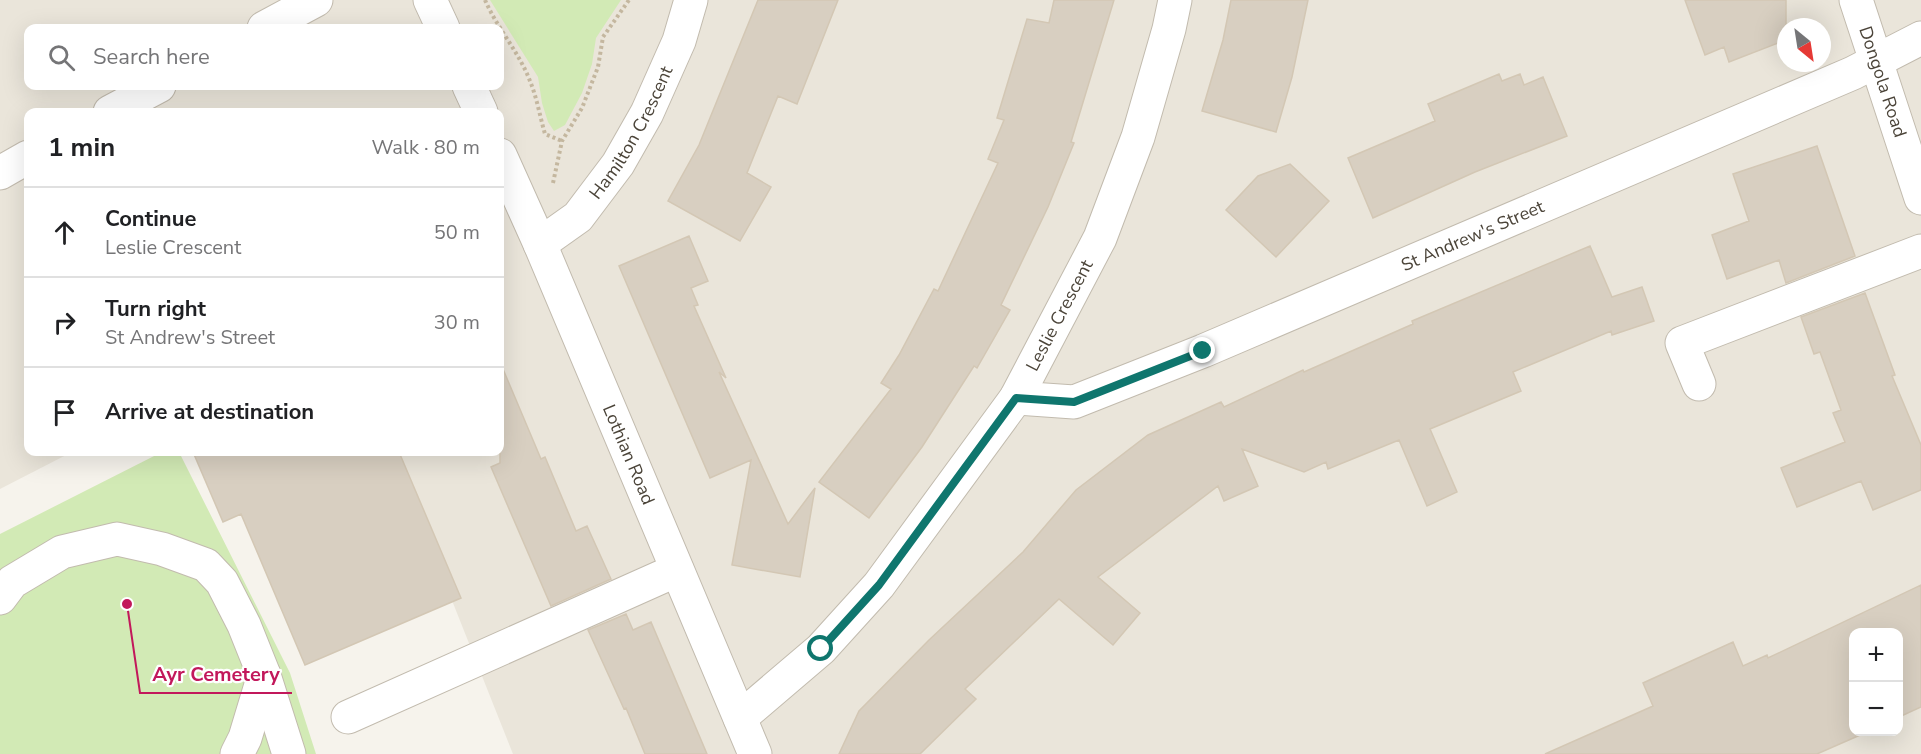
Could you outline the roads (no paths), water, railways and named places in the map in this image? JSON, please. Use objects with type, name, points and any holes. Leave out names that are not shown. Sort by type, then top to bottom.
[{"type":"street","points":[[271,24],[316,0]]},
{"type":"street","points":[[430,0],[441,24]]},
{"type":"street","name":"Hamilton Crescent","points":[[540,244],[578,218],[618,164],[647,113],[674,51],[691,0]]},
{"type":"street","name":"Leslie Crescent","points":[[740,718],[821,649],[879,585],[1016,398],[1100,238],[1137,137],[1169,29],[1175,0]]},
{"type":"street","name":"Dongola Road","points":[[1856,0],[1921,198]]},
{"type":"street","name":"St Andrew's Street","points":[[1016,398],[1074,402],[1214,346],[1853,74],[1921,38]]},
{"type":"street","points":[[118,108],[151,90]]},
{"type":"street","points":[[470,90],[479,108]]},
{"type":"street","points":[[0,173],[24,159]]},
{"type":"street","name":"Lothian Road","points":[[504,163],[755,754]]},
{"type":"street","points":[[1699,384],[1682,343],[1921,251]]},
{"type":"street","points":[[1,596],[12,582],[62,552],[117,539],[162,549],[206,565],[222,582],[244,625],[264,675],[289,754]]},
{"type":"street","points":[[348,717],[677,570]]},
{"type":"street","points":[[237,754],[245,738],[264,675]]},
{"type":"place","name":"Ayr Cemetery","points":[[127,604]]}]
